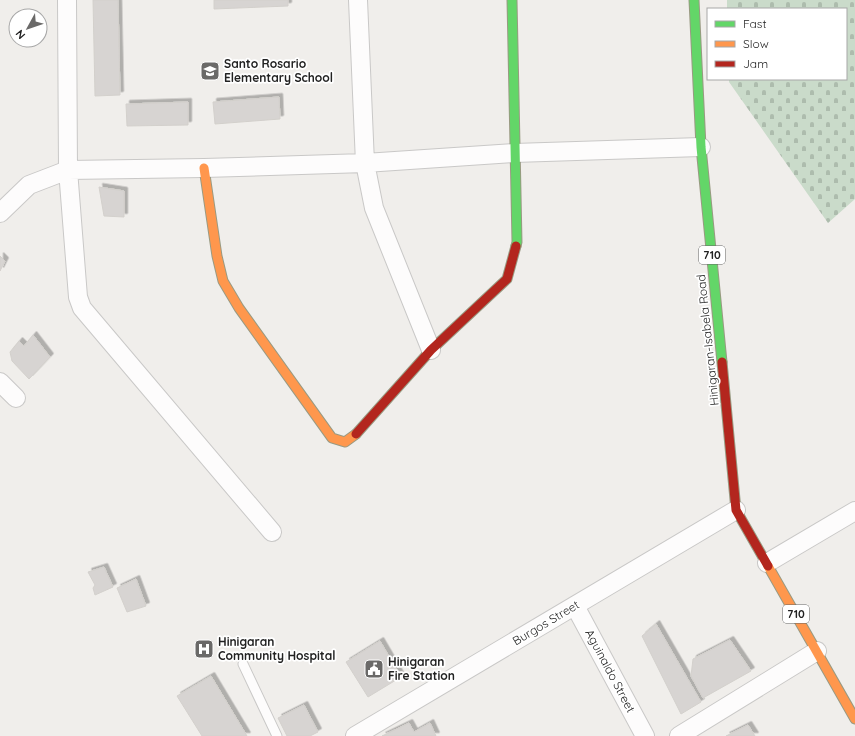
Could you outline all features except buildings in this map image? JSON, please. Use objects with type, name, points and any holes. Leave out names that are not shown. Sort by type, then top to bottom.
[{"type":"street","points":[[67,0],[66,136],[78,297],[82,308],[272,532]]},
{"type":"street","points":[[358,0],[365,163],[374,208],[431,350]]},
{"type":"street","points":[[204,168],[217,256],[223,281],[239,308],[332,438],[344,442],[354,436],[431,350],[507,279],[517,242],[512,0]]},
{"type":"street","name":"Hinigaran-Isabela Road","points":[[694,0],[701,147],[736,510]]},
{"type":"street","points":[[0,213],[29,185],[68,170],[204,168],[365,163],[514,153],[701,147]]},
{"type":"street","points":[[0,382],[16,398]]},
{"type":"street","name":"710","points":[[736,510],[855,719]]},
{"type":"street","name":"Burgos Street","points":[[355,736],[736,510]]},
{"type":"street","points":[[767,563],[855,511]]},
{"type":"street","name":"Aguinaldo Street","points":[[575,606],[645,736]]},
{"type":"street","points":[[679,736],[817,651]]},
{"type":"lane","points":[[243,664],[277,736]]},
{"type":"green space","points":[[727,0],[855,0],[855,199],[828,223],[729,80],[847,80],[847,8],[727,8]]},
{"type":"traffic: fast","points":[[512,0],[516,246]]},
{"type":"traffic: fast","points":[[694,0],[701,147],[722,362]]},
{"type":"traffic: slow","points":[[204,168],[217,256],[223,281],[239,308],[332,438],[345,442],[356,434]]},
{"type":"traffic: slow","points":[[768,566],[855,719]]},
{"type":"traffic: jam","points":[[356,434],[431,350],[507,279],[516,246]]},
{"type":"traffic: jam","points":[[722,362],[736,510],[768,566]]},
{"type":"place","name":"Santo Rosario Elementary School","points":[[210,71]]},
{"type":"place","name":"Hinigaran Community Hospital","points":[[204,649]]},
{"type":"place","name":"Hinigaran Fire Station","points":[[374,669]]}]
